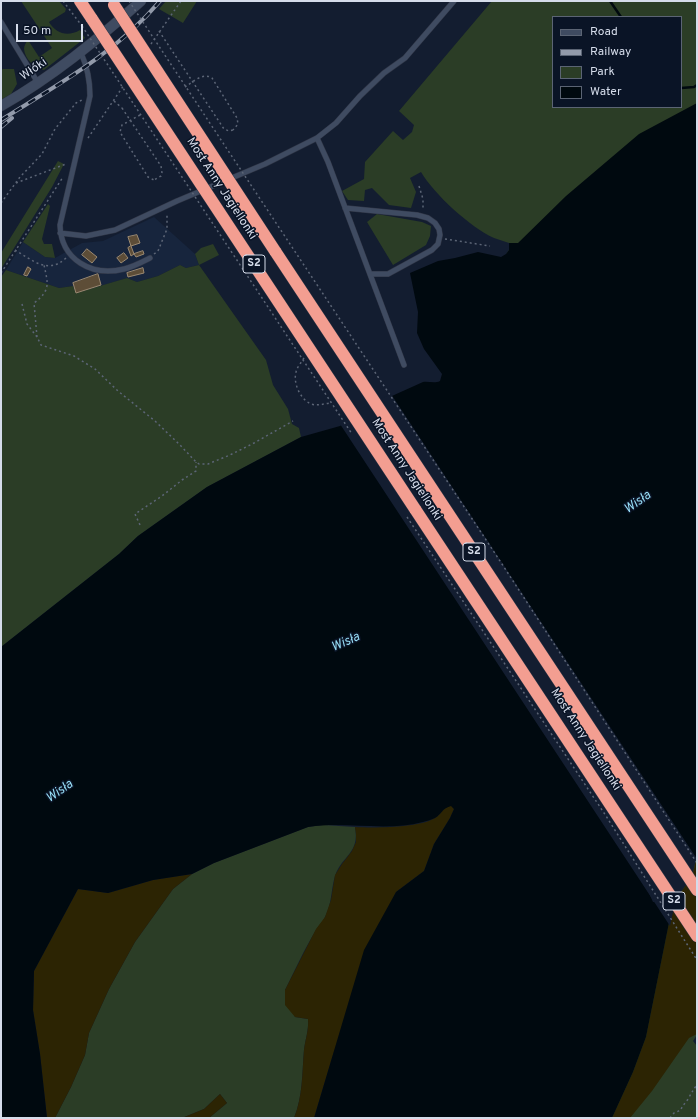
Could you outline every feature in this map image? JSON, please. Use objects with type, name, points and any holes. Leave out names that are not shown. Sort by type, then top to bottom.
[{"type":"highway","name":"Most Anny Jagiellonki","points":[[80,1],[697,936]]},
{"type":"highway","name":"Most Anny Jagiellonki","points":[[113,3],[697,890]]},
{"type":"street","name":"Włóki","points":[[1,106],[38,84],[81,53],[141,1]]},
{"type":"lane","points":[[60,233],[86,236],[115,230],[166,206],[265,164],[317,138],[336,123],[360,96],[384,73],[405,58],[454,1]]},
{"type":"lane","points":[[1,22],[38,84]]},
{"type":"lane","points":[[81,53],[87,67],[90,96],[60,225],[62,241],[70,254],[80,263],[100,271],[126,269],[150,258]]},
{"type":"lane","points":[[317,138],[328,162],[404,365]]},
{"type":"lane","points":[[345,208],[423,216],[435,223],[439,229],[440,238],[438,244],[432,250],[388,274],[370,274]]},
{"type":"path","points":[[63,1],[82,26],[352,434]]},
{"type":"path","points":[[129,1],[500,561],[697,863]]},
{"type":"path","points":[[159,31],[192,82],[197,88],[213,114],[224,129],[231,131],[237,127],[238,121],[235,114],[212,78],[203,76],[196,80],[190,84],[185,87]]},
{"type":"path","points":[[88,138],[120,92]]},
{"type":"path","points":[[1,203],[16,183],[42,154],[55,129],[76,103],[90,96]]},
{"type":"path","points":[[114,101],[122,108],[130,120],[135,126],[160,166],[162,173],[156,180],[152,180],[148,177],[120,132],[122,126],[128,122],[134,118],[140,115]]},
{"type":"path","points":[[16,183],[71,162],[75,156]]},
{"type":"path","points":[[1,273],[65,175]]},
{"type":"path","points":[[419,186],[423,199],[423,216]]},
{"type":"path","points":[[150,258],[158,250],[168,229],[166,206]]},
{"type":"path","points":[[440,238],[490,246]]},
{"type":"path","points":[[15,250],[39,264],[50,266],[60,263],[70,254]]},
{"type":"path","points":[[37,336],[34,303],[42,297],[48,285],[44,265]]},
{"type":"path","points":[[22,304],[27,324],[37,336],[41,345],[74,356],[95,369],[118,391],[155,421],[199,464],[208,464],[230,455],[293,420]]},
{"type":"path","points":[[307,353],[296,370],[295,379],[297,387],[304,400],[311,404],[318,405],[330,403]]},
{"type":"path","points":[[140,525],[135,514],[162,496],[182,480],[193,474],[196,471],[196,462]]},
{"type":"path","points":[[405,514],[606,816],[697,960]]},
{"type":"path","points":[[670,1118],[674,1113],[681,1110],[681,1107],[688,1098],[689,1094],[697,1085]]},
{"type":"shaded area","points":[[154,217],[195,254],[199,265],[186,268],[180,265],[158,276],[137,282],[127,278],[75,294],[73,286],[59,288],[6,270],[23,242],[45,257],[55,258],[82,243],[103,241]]},
{"type":"green space","points":[[21,1],[59,1],[66,9],[65,12],[49,22],[59,32],[67,34],[80,30],[85,38],[44,70],[40,69],[28,60],[24,49],[25,44],[28,40],[39,57],[52,48]]},
{"type":"green space","points":[[166,1],[197,1],[183,23],[159,9]]},
{"type":"green space","points":[[492,1],[697,1],[697,141],[506,254],[509,250],[509,243],[485,233],[464,218],[443,200],[421,172],[410,178],[416,192],[411,208],[389,205],[372,188],[365,190],[364,201],[348,200],[342,191],[364,179],[365,162],[393,131],[403,140],[412,132],[414,125],[399,111]]},
{"type":"green space","points":[[14,69],[17,84],[11,94],[1,100],[1,70]]},
{"type":"green space","points":[[58,161],[64,164],[52,187],[1,269],[1,253]]},
{"type":"green space","points":[[48,204],[50,206],[42,239],[44,244],[52,244],[55,258],[45,257],[23,242]]},
{"type":"green space","points":[[377,214],[422,222],[431,226],[430,236],[426,245],[393,265],[367,222]]},
{"type":"green space","points":[[213,244],[219,255],[199,265],[195,254],[201,248]]},
{"type":"green space","points":[[180,265],[186,268],[199,265],[266,360],[273,385],[288,409],[292,424],[299,428],[301,437],[207,487],[138,536],[119,554],[1,647],[1,277],[6,270],[59,288],[73,286],[76,293],[127,278],[137,282],[158,276]]},
{"type":"green space","points":[[697,769],[697,1035],[693,1041],[697,1046],[697,1118],[601,1118],[673,903],[692,877],[696,859]]},
{"type":"green space","points":[[323,825],[355,827],[356,836],[353,849],[338,869],[335,876],[329,907],[325,917],[308,944],[285,990],[295,1017],[308,1019],[301,1093],[294,1118],[209,1118],[227,1103],[220,1094],[204,1109],[182,1118],[55,1118],[85,1055],[89,1033],[109,989],[135,942],[173,889],[192,874],[214,863],[308,827]]},
{"type":"sand","points":[[451,805],[454,809],[434,844],[424,871],[396,892],[333,1055],[314,1118],[294,1118],[301,1093],[308,1019],[295,1017],[285,1005],[285,990],[316,929],[325,917],[331,900],[335,875],[352,851],[356,842],[355,827],[408,826],[419,824],[435,818],[445,808]]},
{"type":"sand","points":[[697,857],[697,1034],[689,1038],[652,1091],[630,1118],[612,1118],[633,1072],[646,1037],[673,903],[692,877]]},
{"type":"sand","points":[[192,874],[173,889],[135,942],[109,989],[89,1033],[85,1055],[71,1087],[55,1118],[47,1118],[40,1054],[33,1010],[34,971],[78,889],[108,893],[153,880]]},
{"type":"sand","points":[[220,1094],[227,1103],[209,1118],[182,1118],[204,1109]]},
{"type":"water","name":"Wisła","points":[[697,103],[697,857],[649,893],[653,902],[673,903],[646,1037],[633,1072],[612,1118],[314,1118],[364,950],[396,892],[424,871],[434,844],[454,809],[451,806],[433,819],[409,825],[322,825],[308,827],[214,863],[192,874],[153,880],[108,893],[78,889],[34,971],[33,1010],[40,1054],[47,1118],[1,1118],[1,647],[119,554],[138,536],[207,487],[301,437],[340,426],[363,409],[423,382],[440,381],[442,374],[424,349],[417,333],[418,312],[410,273],[438,261],[478,252],[501,257],[509,250],[509,243],[518,243],[566,196],[639,134]]},
{"type":"pier","points":[[391,394],[697,859],[651,894],[654,900],[673,901],[675,903],[670,926],[340,424],[362,408]]},
{"type":"building","points":[[137,235],[140,243],[131,246],[128,237]]},
{"type":"building","points":[[131,246],[134,254],[131,256],[128,248]]},
{"type":"building","points":[[87,249],[97,257],[92,263],[82,255]]},
{"type":"building","points":[[143,251],[144,254],[136,257],[134,254]]},
{"type":"building","points":[[124,253],[128,258],[121,263],[117,258]]},
{"type":"building","points":[[28,267],[31,269],[27,276],[24,275]]},
{"type":"building","points":[[143,268],[144,273],[128,277],[127,273]]},
{"type":"building","points":[[98,274],[101,285],[76,293],[73,283]]},
{"type":"waterway","points":[[610,1],[620,16]]},
{"type":"waterway","points":[[682,88],[694,87],[697,85]]},
{"type":"railway","points":[[1,120],[65,80],[106,52],[143,20],[160,1]]},
{"type":"railway","points":[[1,127],[12,118]]}]
